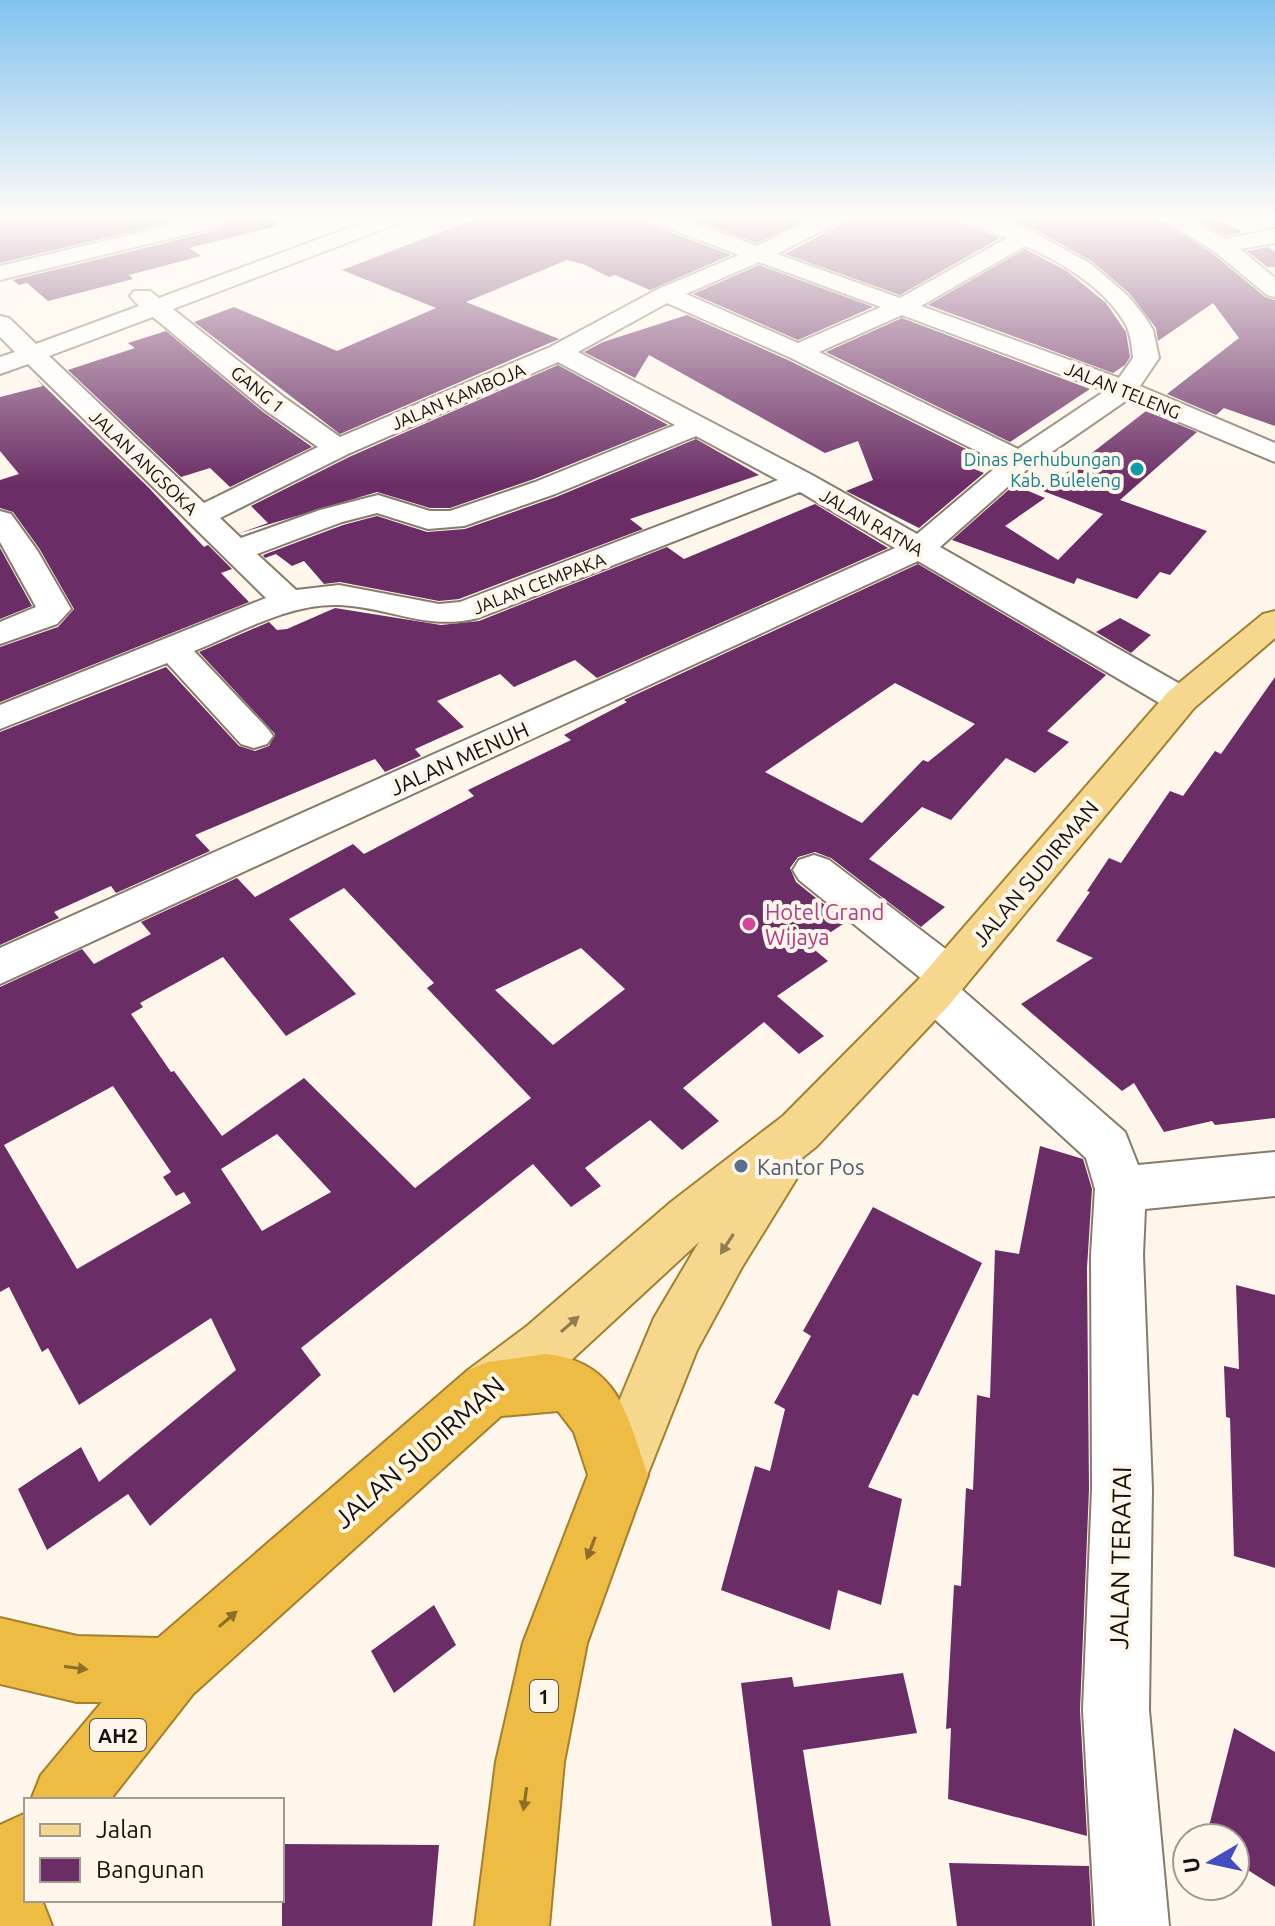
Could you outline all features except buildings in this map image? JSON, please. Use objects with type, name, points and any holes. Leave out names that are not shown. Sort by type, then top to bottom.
[{"type":"highway","points":[[488,1390],[546,1382],[565,1384],[577,1390],[598,1416],[618,1475]]},
{"type":"highway","name":"JALAN SUDIRMAN","points":[[68,1798],[170,1671],[488,1390]]},
{"type":"highway","name":"JALAN SUDIRMAN","points":[[512,1926],[530,1762],[555,1643],[618,1475]]},
{"type":"highway","points":[[0,1651],[77,1669],[170,1671]]},
{"type":"highway","points":[[15,1926],[0,1882],[24,1852]]},
{"type":"main road","name":"JALAN SUDIRMAN","points":[[488,1390],[547,1345],[689,1218],[800,1131],[941,984],[1181,700],[1275,621]]},
{"type":"main road","name":"JALAN SUDIRMAN","points":[[618,1475],[674,1337],[723,1250],[800,1131]]},
{"type":"street","points":[[0,366],[13,342],[133,306]]},
{"type":"street","name":"GANG 1","points":[[155,306],[275,404],[338,448]]},
{"type":"street","name":"JALAN KAMBOJA","points":[[199,517],[338,448],[559,352],[644,306]]},
{"type":"street","points":[[693,306],[798,352],[1020,461]]},
{"type":"street","points":[[798,352],[904,306]]},
{"type":"street","name":"JALAN TELENG","points":[[904,306],[1125,389],[1275,453]]},
{"type":"street","points":[[1121,306],[1138,324],[1146,358],[1125,389]]},
{"type":"street","name":"JALAN ANGSOKA","points":[[13,342],[288,601]]},
{"type":"street","name":"JALAN RATNA","points":[[559,352],[802,481],[1181,700]]},
{"type":"street","name":"JALAN MENUH","points":[[0,967],[919,549],[1020,461],[1125,389]]},
{"type":"street","points":[[235,551],[373,505],[389,505],[428,520],[453,520],[545,488],[698,425]]},
{"type":"street","name":"JALAN CEMPAKA","points":[[0,718],[288,601],[339,595],[439,614],[466,611],[802,481]]},
{"type":"street","points":[[0,520],[54,609],[45,617],[0,634]]},
{"type":"street","points":[[172,648],[254,736]]},
{"type":"street","name":"JALAN TERATAI","points":[[814,870],[941,984],[1107,1147],[1120,1189],[1117,1255],[1122,1489],[1116,1710],[1132,1926]]},
{"type":"street","points":[[1120,1189],[1275,1174]]},
{"type":"place","name":"Dinas Perhubungan Kab. Buleleng","points":[[1137,469]]},
{"type":"place","name":"Hotel Grand Wijaya","points":[[749,924]]},
{"type":"place","name":"Kantor Pos","points":[[741,1166]]}]
